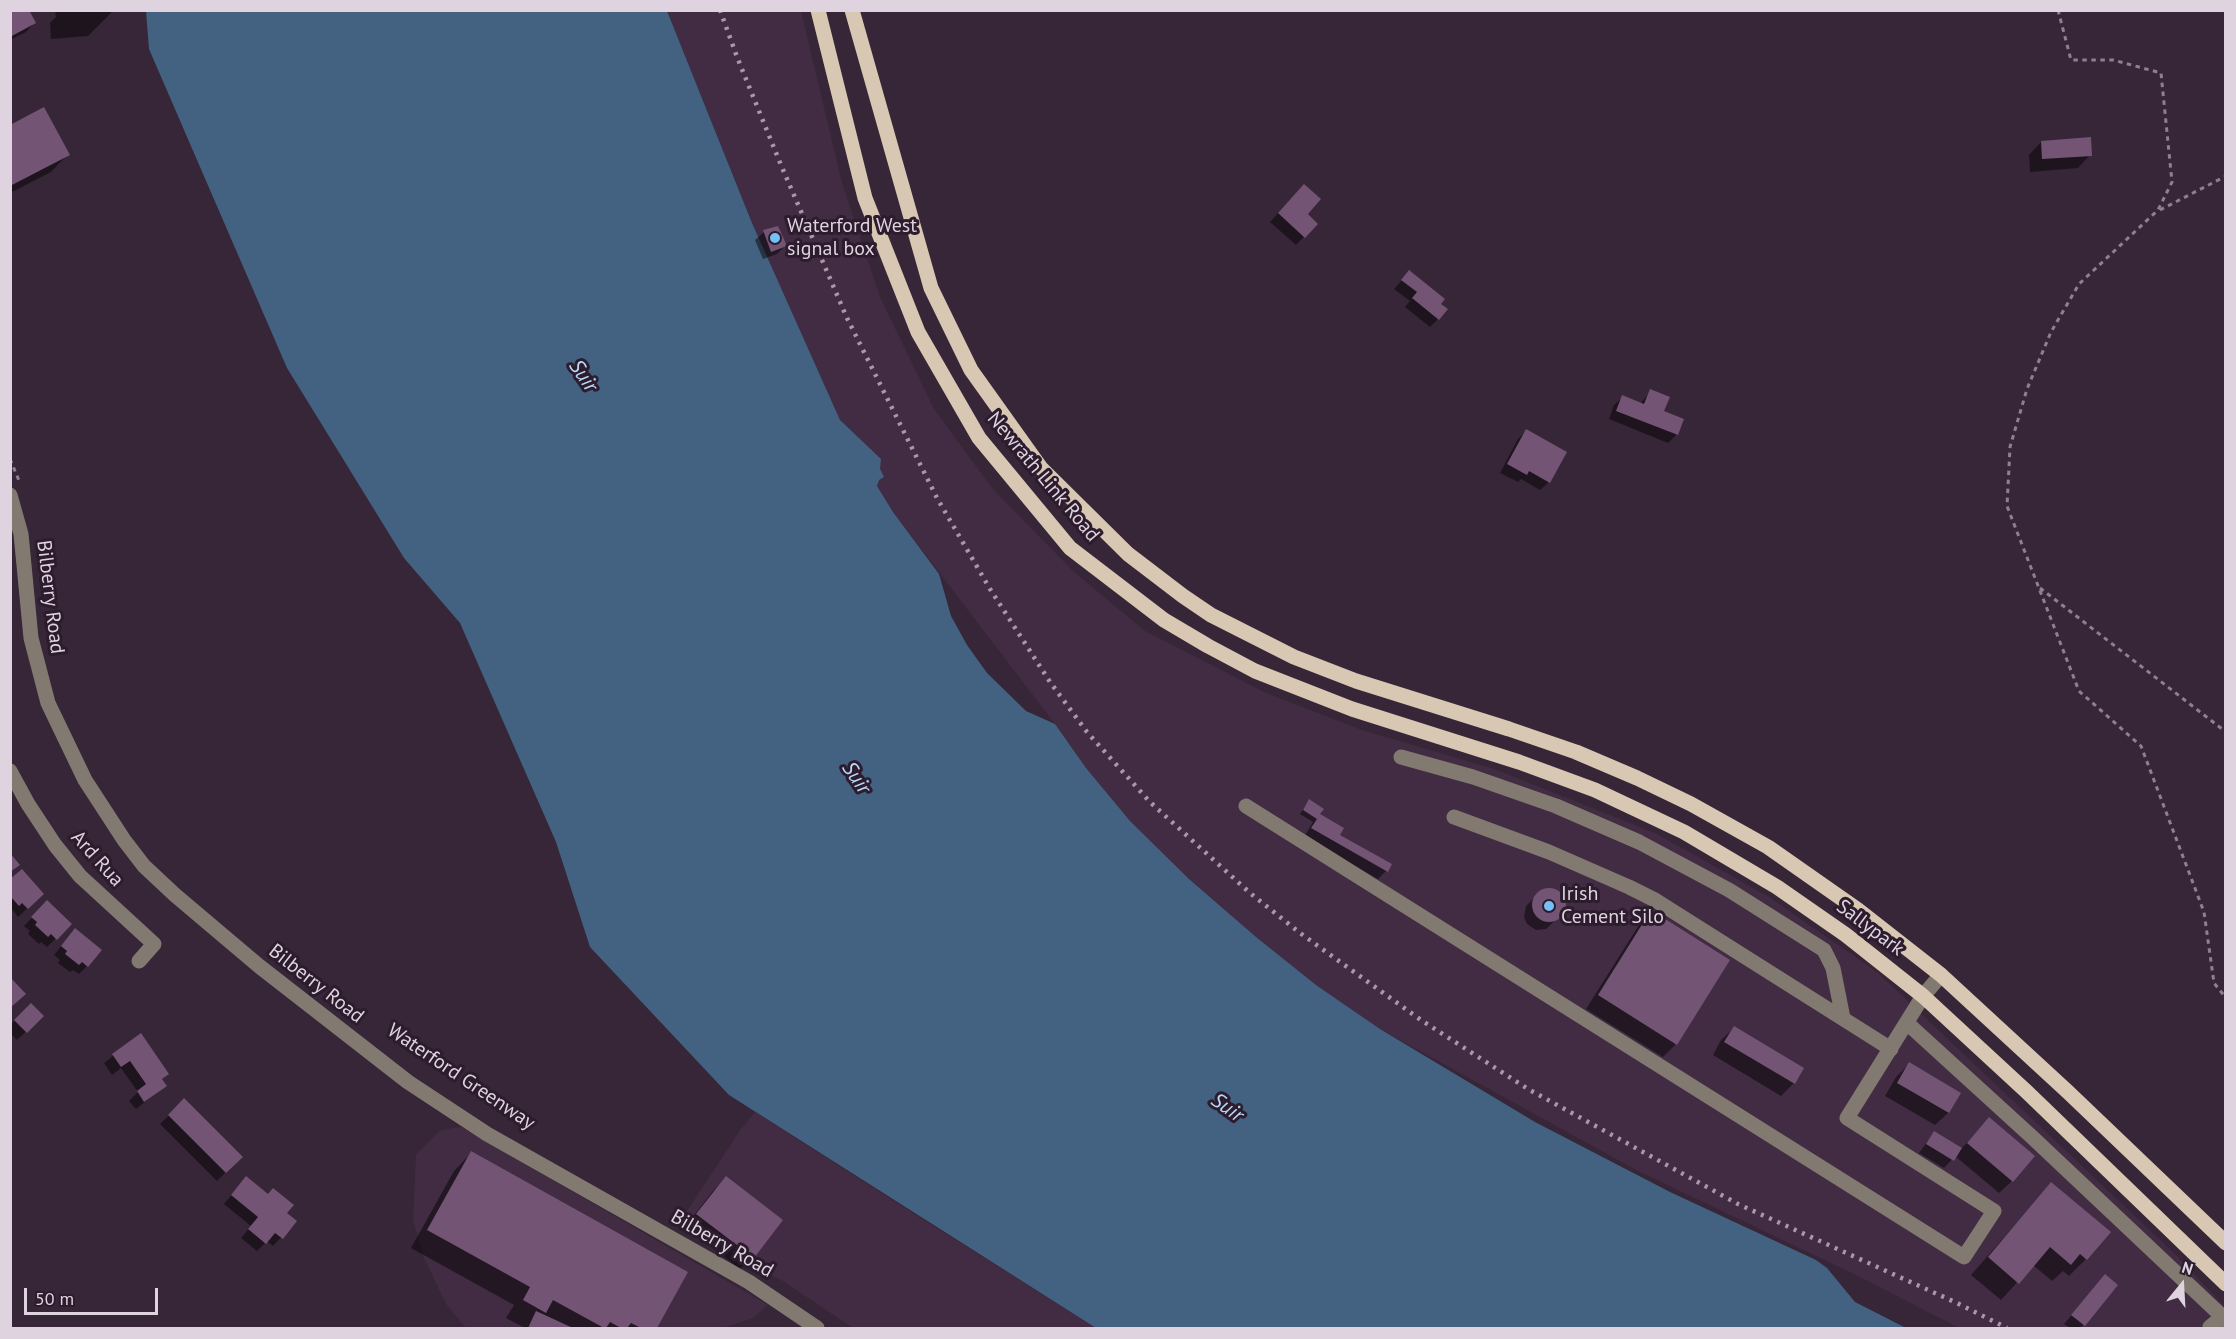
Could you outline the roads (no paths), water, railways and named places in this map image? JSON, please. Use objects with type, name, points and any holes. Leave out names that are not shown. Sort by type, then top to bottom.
[{"type":"main road","name":"Newrath Link Road","points":[[818,10],[865,198],[918,332],[979,438],[1070,548],[1164,620],[1255,670],[1318,697],[1410,727]]},
{"type":"main road","name":"Newrath Link Road","points":[[852,10],[930,288],[971,370],[1041,468],[1128,554],[1210,615],[1294,657],[1356,681],[1424,703]]},
{"type":"main road","name":"Sallypark","points":[[1424,703],[1576,752],[1691,804],[1743,832],[1810,876],[1858,910],[1941,975],[2226,1243]]},
{"type":"main road","name":"Sallypark","points":[[1410,727],[1561,777],[1622,802],[1684,832],[1746,867],[1807,907],[1869,952],[1923,996],[2027,1092],[2226,1284]]},
{"type":"street","name":"Bilberry Road","points":[[16,495],[31,638],[48,703],[85,780],[144,866],[259,966],[418,1089],[487,1134],[749,1282],[817,1329]]},
{"type":"street","points":[[1401,757],[1473,777],[1556,806],[1639,842],[1729,890],[1824,950],[1831,961],[1843,1018]]},
{"type":"street","name":"Ard Rua","points":[[10,771],[55,845],[80,876],[154,944],[139,962]]},
{"type":"street","points":[[1246,806],[1965,1257],[1994,1211],[1847,1118],[1923,996],[1941,975]]},
{"type":"street","points":[[1454,817],[1549,852],[1629,886],[1655,900],[1891,1049]]},
{"type":"street","points":[[1907,1023],[2224,1318],[2210,1327]]},
{"type":"water","name":"Suir","points":[[146,11],[667,11],[752,223],[840,420],[881,459],[880,469],[884,477],[879,480],[877,486],[893,512],[939,574],[951,616],[967,645],[987,673],[1026,711],[1055,724],[1086,768],[1130,821],[1189,879],[1316,985],[1380,1029],[1535,1122],[1670,1192],[1816,1260],[1827,1268],[1855,1302],[1906,1328],[1096,1328],[729,1095],[590,947],[556,842],[460,623],[404,558],[287,368],[149,49]]},
{"type":"railway","points":[[720,10],[781,165],[847,318],[937,498],[990,589],[1050,682],[1087,732],[1150,802],[1250,893],[1300,933],[1421,1020],[1528,1089],[1738,1204],[2007,1328]]},
{"type":"place","name":"Waterford West signal box","points":[[775,238]]},
{"type":"place","name":"Irish Cement Silo","points":[[1549,906]]}]
